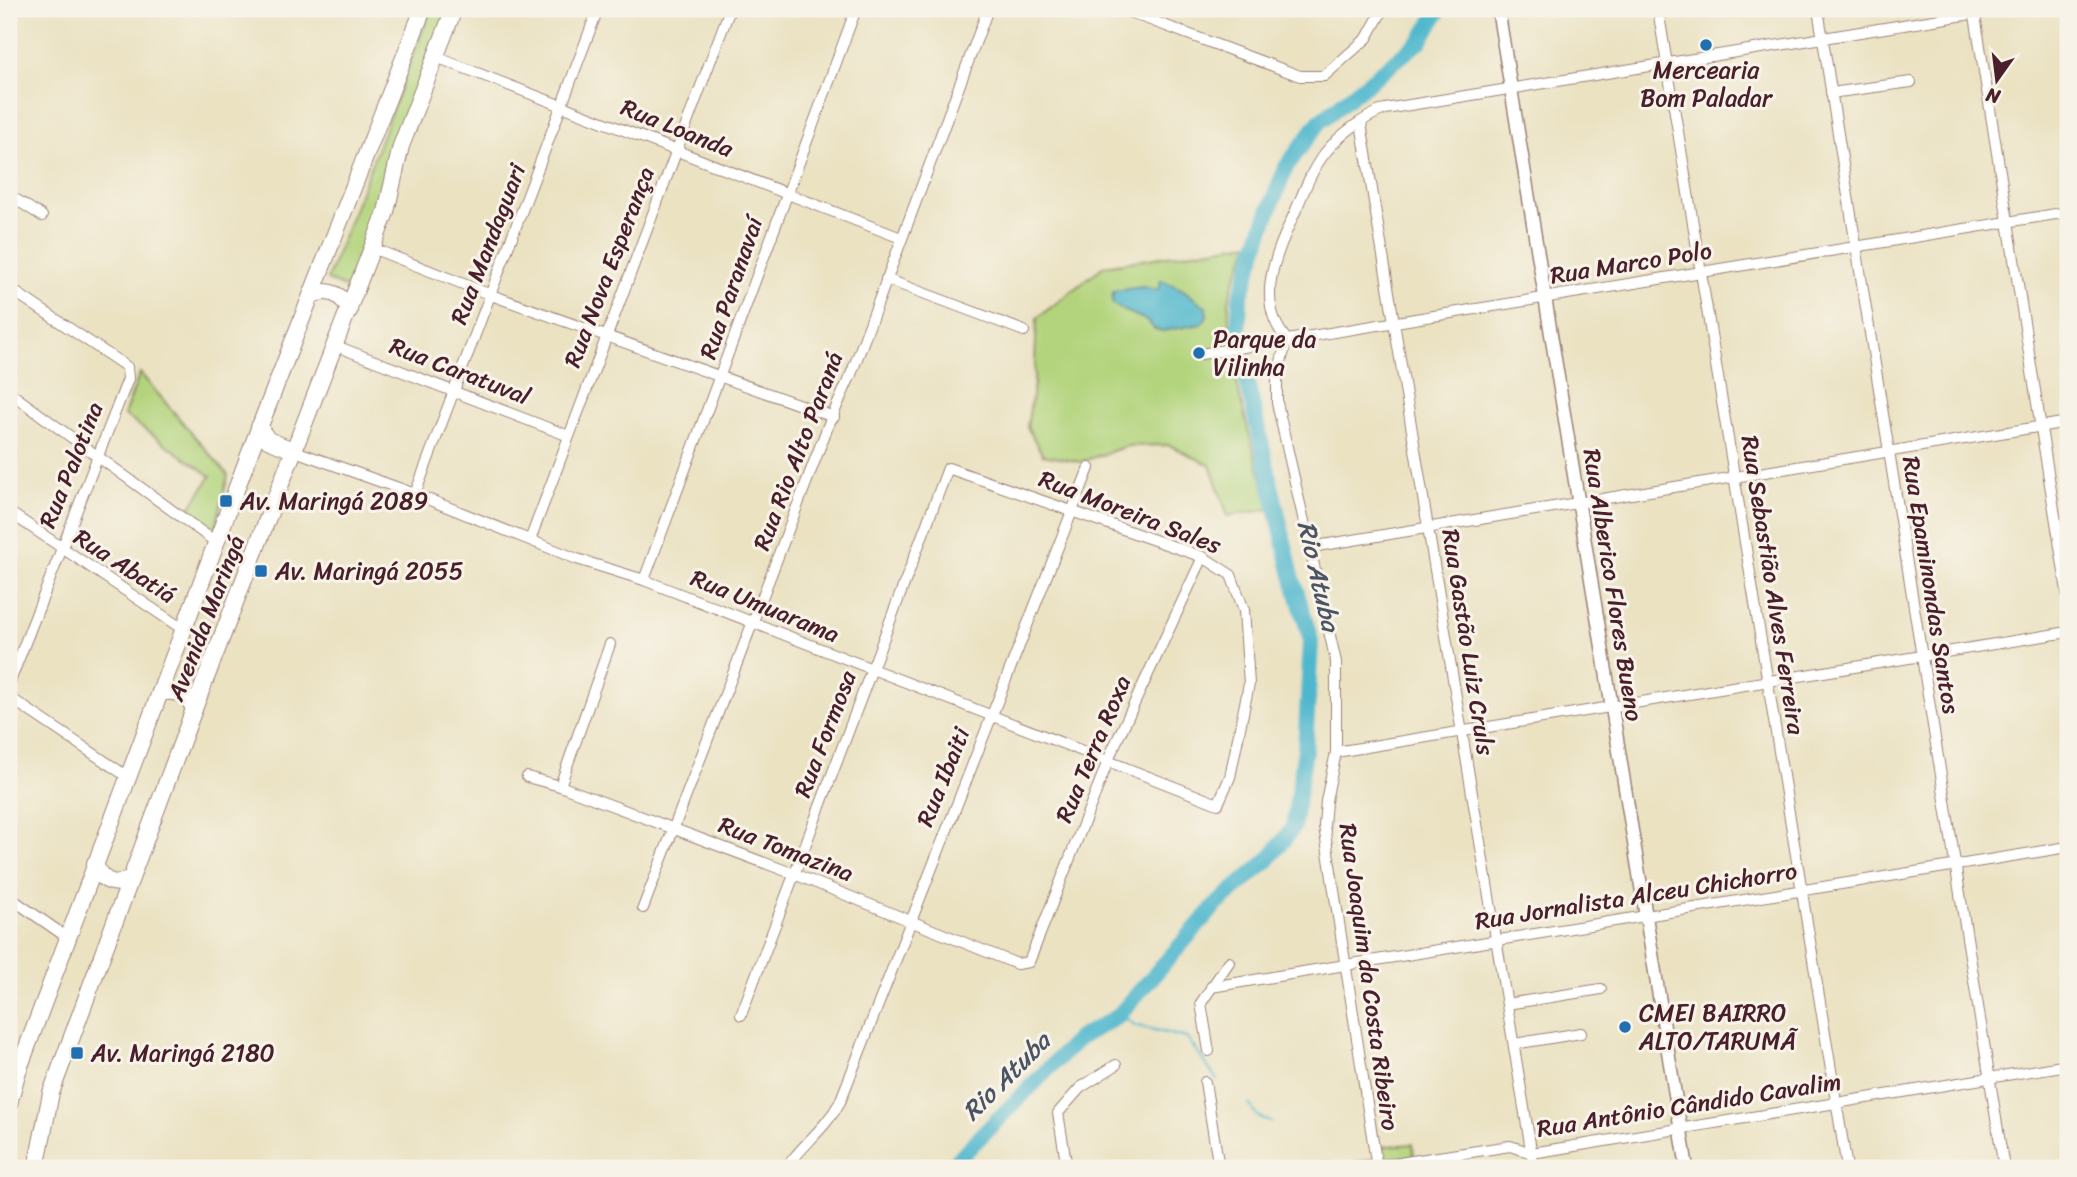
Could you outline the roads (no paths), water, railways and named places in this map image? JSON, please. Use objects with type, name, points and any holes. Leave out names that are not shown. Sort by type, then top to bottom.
[{"type":"main road","name":"Avenida Maringá","points":[[9,1104],[13,1071],[68,938],[259,427],[423,9]]},
{"type":"main road","name":"Avenida Maringá","points":[[36,1168],[42,1127],[51,1093],[194,709],[386,212],[401,146],[454,9]]},
{"type":"main road","points":[[312,295],[325,291],[335,293],[346,303],[349,311]]},
{"type":"main road","points":[[259,427],[268,440],[295,451]]},
{"type":"main road","points":[[160,693],[179,692],[189,699],[194,709]]},
{"type":"main road","points":[[95,863],[101,877],[110,882],[117,883],[131,878]]},
{"type":"street","name":"Rua Mandaguari","points":[[415,494],[598,9]]},
{"type":"street","name":"Rua Nova Esperança","points":[[530,540],[730,9]]},
{"type":"street","name":"Rua Paranavaí","points":[[644,580],[722,376],[856,9]]},
{"type":"street","name":"Rua Rio Alto Paraná","points":[[643,908],[676,829],[988,9]]},
{"type":"street","points":[[1121,9],[1300,76],[1324,76],[1367,38],[1382,9]]},
{"type":"street","name":"Rua Alberico Flores Bueno","points":[[1498,9],[1687,1168]]},
{"type":"street","name":"Rua Sebastião Alves Ferreira","points":[[1658,9],[1847,1168]]},
{"type":"street","name":"Rua Epaminondas Santos","points":[[1818,9],[2004,1168]]},
{"type":"street","points":[[1287,340],[1276,327],[1270,306],[1271,275],[1276,257],[1319,161],[1332,145],[1385,109],[1974,11],[2002,9]]},
{"type":"street","points":[[1974,11],[2068,597]]},
{"type":"street","name":"Rua Loanda","points":[[436,57],[901,238]]},
{"type":"street","points":[[1831,93],[1911,82]]},
{"type":"street","name":"Rua Gastão Luiz Cruls","points":[[1361,123],[1534,1168]]},
{"type":"street","points":[[9,195],[42,216]]},
{"type":"street","name":"Rua Marco Polo","points":[[1201,354],[2068,212]]},
{"type":"street","points":[[372,248],[491,295],[834,417]]},
{"type":"street","points":[[886,279],[1024,331]]},
{"type":"street","name":"Rua Palotina","points":[[9,288],[117,359],[127,367],[128,379],[9,684]]},
{"type":"street","name":"Rua Joaquim da Costa Ribeiro","points":[[1287,340],[1276,390],[1336,662],[1336,752],[1325,801],[1324,825],[1376,1166]]},
{"type":"street","name":"Rua Caratuval","points":[[336,346],[569,436]]},
{"type":"street","points":[[9,392],[217,543]]},
{"type":"street","points":[[1311,547],[2068,422]]},
{"type":"street","name":"Rua Umuarama","points":[[295,451],[644,580],[753,625],[1218,804]]},
{"type":"street","name":"Rua Moreira Sales","points":[[948,468],[1203,556],[1231,575],[1244,610],[1248,684],[1230,776],[1218,804]]},
{"type":"street","name":"Rua Formosa","points":[[741,1015],[948,468]]},
{"type":"street","name":"Rua Ibaiti","points":[[786,1168],[803,1146],[830,1122],[840,1102],[909,919],[1089,468]]},
{"type":"street","name":"Rua Abatiá","points":[[9,512],[184,630]]},
{"type":"street","name":"Rua Terra Roxa","points":[[1028,962],[1107,761],[1203,556]]},
{"type":"street","points":[[1336,752],[2068,632]]},
{"type":"street","points":[[559,786],[610,644]]},
{"type":"street","points":[[9,696],[128,777]]},
{"type":"street","name":"Rua Tomazina","points":[[527,777],[559,786],[794,873],[1017,964],[1028,962]]},
{"type":"street","name":"Rua Jornalista Alceu Chichorro","points":[[1211,987],[2068,847]]},
{"type":"street","points":[[9,897],[68,938]]},
{"type":"street","points":[[1209,1051],[1200,1008],[1229,962]]},
{"type":"street","points":[[1507,1004],[1601,989]]},
{"type":"street","points":[[1514,1044],[1581,1033]]},
{"type":"street","points":[[1067,1168],[1058,1113],[1080,1088],[1116,1065]]},
{"type":"street","name":"Rua Antônio Cândido Cavalim","points":[[1316,1168],[1376,1166],[1510,1146],[1532,1153],[2068,1065]]},
{"type":"street","points":[[1205,1082],[1219,1168]]},
{"type":"water","points":[[1161,280],[1182,289],[1206,307],[1207,316],[1201,324],[1163,331],[1154,329],[1145,320],[1112,303],[1113,291],[1143,287],[1158,290]]},
{"type":"waterway","name":"Rio Atuba","points":[[949,1168],[1079,1038],[1117,1017],[1215,906],[1268,860],[1293,828],[1305,750],[1311,641],[1291,572],[1238,342],[1240,298],[1286,167],[1319,122],[1420,41],[1440,9]]},
{"type":"waterway","points":[[1120,1013],[1134,1025],[1187,1038],[1217,1080]]},
{"type":"waterway","points":[[1249,1104],[1257,1116],[1271,1122]]},
{"type":"place","name":"Mercearia Bom Paladar","points":[[1706,45]]},
{"type":"place","name":"Parque da Vilinha","points":[[1199,353]]},
{"type":"place","name":"Av. Maringá 2089","points":[[226,501]]},
{"type":"place","name":"Av. Maringá 2055","points":[[261,571]]},
{"type":"place","name":"CMEI BAIRRO ALTO/TARUMÃ","points":[[1625,1027]]},
{"type":"place","name":"Av. Maringá 2180","points":[[77,1053]]}]
